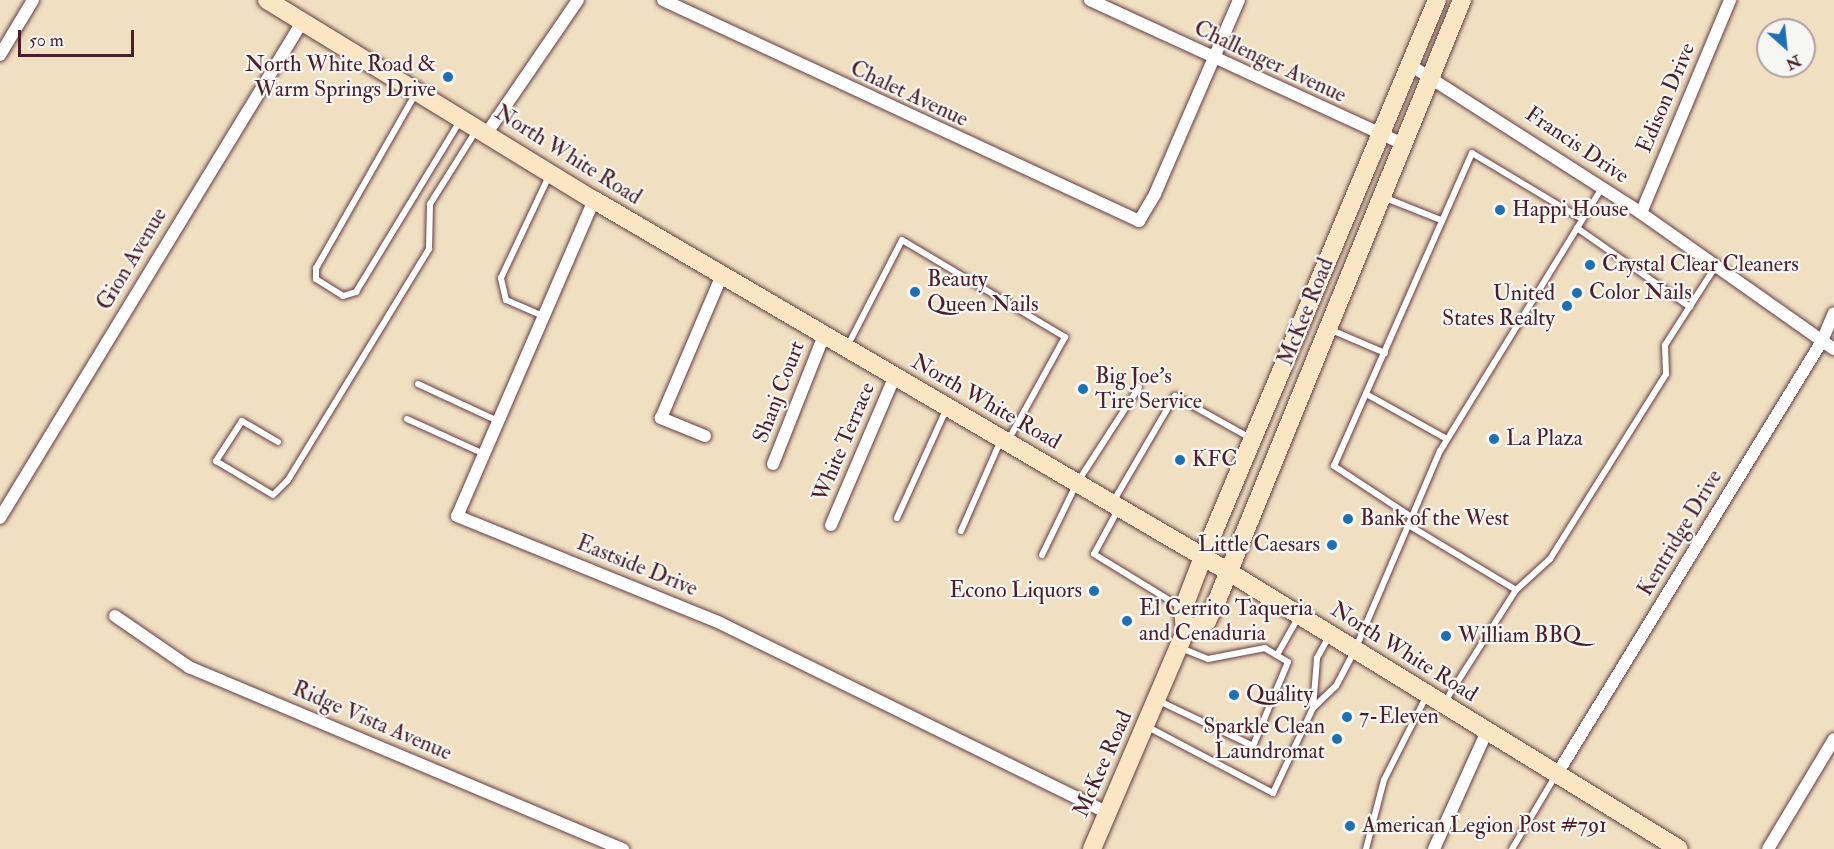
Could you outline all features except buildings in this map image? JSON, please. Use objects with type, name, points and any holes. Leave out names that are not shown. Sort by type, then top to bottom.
[{"type":"main road","name":"North White Road","points":[[267,0],[594,200],[1228,572],[1434,701],[1679,849]]},
{"type":"main road","name":"McKee Road","points":[[1094,848],[1182,639],[1183,609],[1203,557],[1437,0]]},
{"type":"main road","name":"McKee Road","points":[[1182,639],[1207,621],[1379,196],[1432,76],[1462,0]]},
{"type":"street","points":[[0,56],[33,0]]},
{"type":"street","points":[[482,130],[578,0]]},
{"type":"street","name":"Chalet Avenue","points":[[663,0],[1104,209],[1139,221],[1214,60]]},
{"type":"street","name":"Challenger Avenue","points":[[1090,0],[1214,60],[1401,143]]},
{"type":"street","points":[[1214,60],[1239,0]]},
{"type":"street","name":"Edison Drive","points":[[1641,213],[1730,0]]},
{"type":"street","name":"Gion Avenue","points":[[0,518],[302,22]]},
{"type":"street","name":"Francis Drive","points":[[1410,65],[1432,76],[1641,213],[1834,349]]},
{"type":"street","name":"Eastside Drive","points":[[594,200],[457,516],[720,623],[1107,813]]},
{"type":"street","points":[[705,436],[661,418],[722,275]]},
{"type":"street","name":"Kentridge Drive","points":[[1557,774],[1822,340],[1834,312]]},
{"type":"street","name":"Shanj Court","points":[[773,464],[824,334]]},
{"type":"street","name":"White Terrace","points":[[831,525],[895,376]]},
{"type":"street","name":"Ridge Vista Avenue","points":[[115,616],[189,668],[623,849]]},
{"type":"street","points":[[1434,849],[1487,731]]},
{"type":"street","points":[[1768,849],[1834,740]]},
{"type":"lane","points":[[417,91],[313,275],[343,296],[356,292],[462,118]]},
{"type":"lane","points":[[278,442],[242,422],[216,461],[273,495],[288,480],[429,249],[430,204],[482,130]]},
{"type":"lane","points":[[1413,518],[1334,466],[1368,395],[1441,220],[1472,153],[1582,219]]},
{"type":"lane","points":[[543,316],[506,300],[501,278],[550,173]]},
{"type":"lane","points":[[1313,708],[1336,686],[1355,650],[1447,439],[1602,187]]},
{"type":"lane","points":[[1379,196],[1441,220]]},
{"type":"lane","points":[[1576,228],[1690,308]]},
{"type":"lane","points":[[847,348],[902,240],[1065,337],[1004,440],[961,531]]},
{"type":"lane","points":[[1366,849],[1384,780],[1434,701],[1516,590],[1550,559],[1666,374],[1665,345],[1716,266]]},
{"type":"lane","points":[[1326,327],[1385,353]]},
{"type":"lane","points":[[418,384],[498,421]]},
{"type":"lane","points":[[1042,555],[1077,483],[1139,387]]},
{"type":"lane","points":[[1368,395],[1447,439]]},
{"type":"lane","points":[[1183,609],[1094,554],[1116,506],[1175,396],[1253,439]]},
{"type":"lane","points":[[897,518],[947,407]]},
{"type":"lane","points":[[407,419],[484,454]]},
{"type":"lane","points":[[1410,526],[1516,590]]},
{"type":"lane","points":[[1277,655],[1299,615]]},
{"type":"lane","points":[[1145,726],[1273,793],[1313,708],[1317,658],[1330,634]]},
{"type":"lane","points":[[1157,700],[1253,746],[1288,662],[1265,648],[1208,659],[1182,639]]},
{"type":"lane","points":[[1512,849],[1557,774]]},
{"type":"place","name":"North White Road & Warm Springs Drive","points":[[448,77]]},
{"type":"place","name":"Happi House","points":[[1500,210]]},
{"type":"place","name":"Crystal Clear Cleaners","points":[[1590,265]]},
{"type":"place","name":"Beauty Queen Nails","points":[[915,292]]},
{"type":"place","name":"Color Nails","points":[[1577,293]]},
{"type":"place","name":"United States Realty","points":[[1567,306]]},
{"type":"place","name":"Big Joe's Tire Service","points":[[1083,389]]},
{"type":"place","name":"La Plaza","points":[[1494,439]]},
{"type":"place","name":"KFC","points":[[1180,460]]},
{"type":"place","name":"Bank of the West","points":[[1348,519]]},
{"type":"place","name":"Little Caesars","points":[[1332,545]]},
{"type":"place","name":"Econo Liquors","points":[[1094,591]]},
{"type":"place","name":"El Cerrito Taqueria and Cenaduria","points":[[1127,621]]},
{"type":"place","name":"William BBQ","points":[[1446,636]]},
{"type":"place","name":"Quality","points":[[1234,695]]},
{"type":"place","name":"7-Eleven","points":[[1347,717]]},
{"type":"place","name":"Sparkle Clean Laundromat","points":[[1337,739]]},
{"type":"place","name":"American Legion Post #791","points":[[1350,826]]}]
